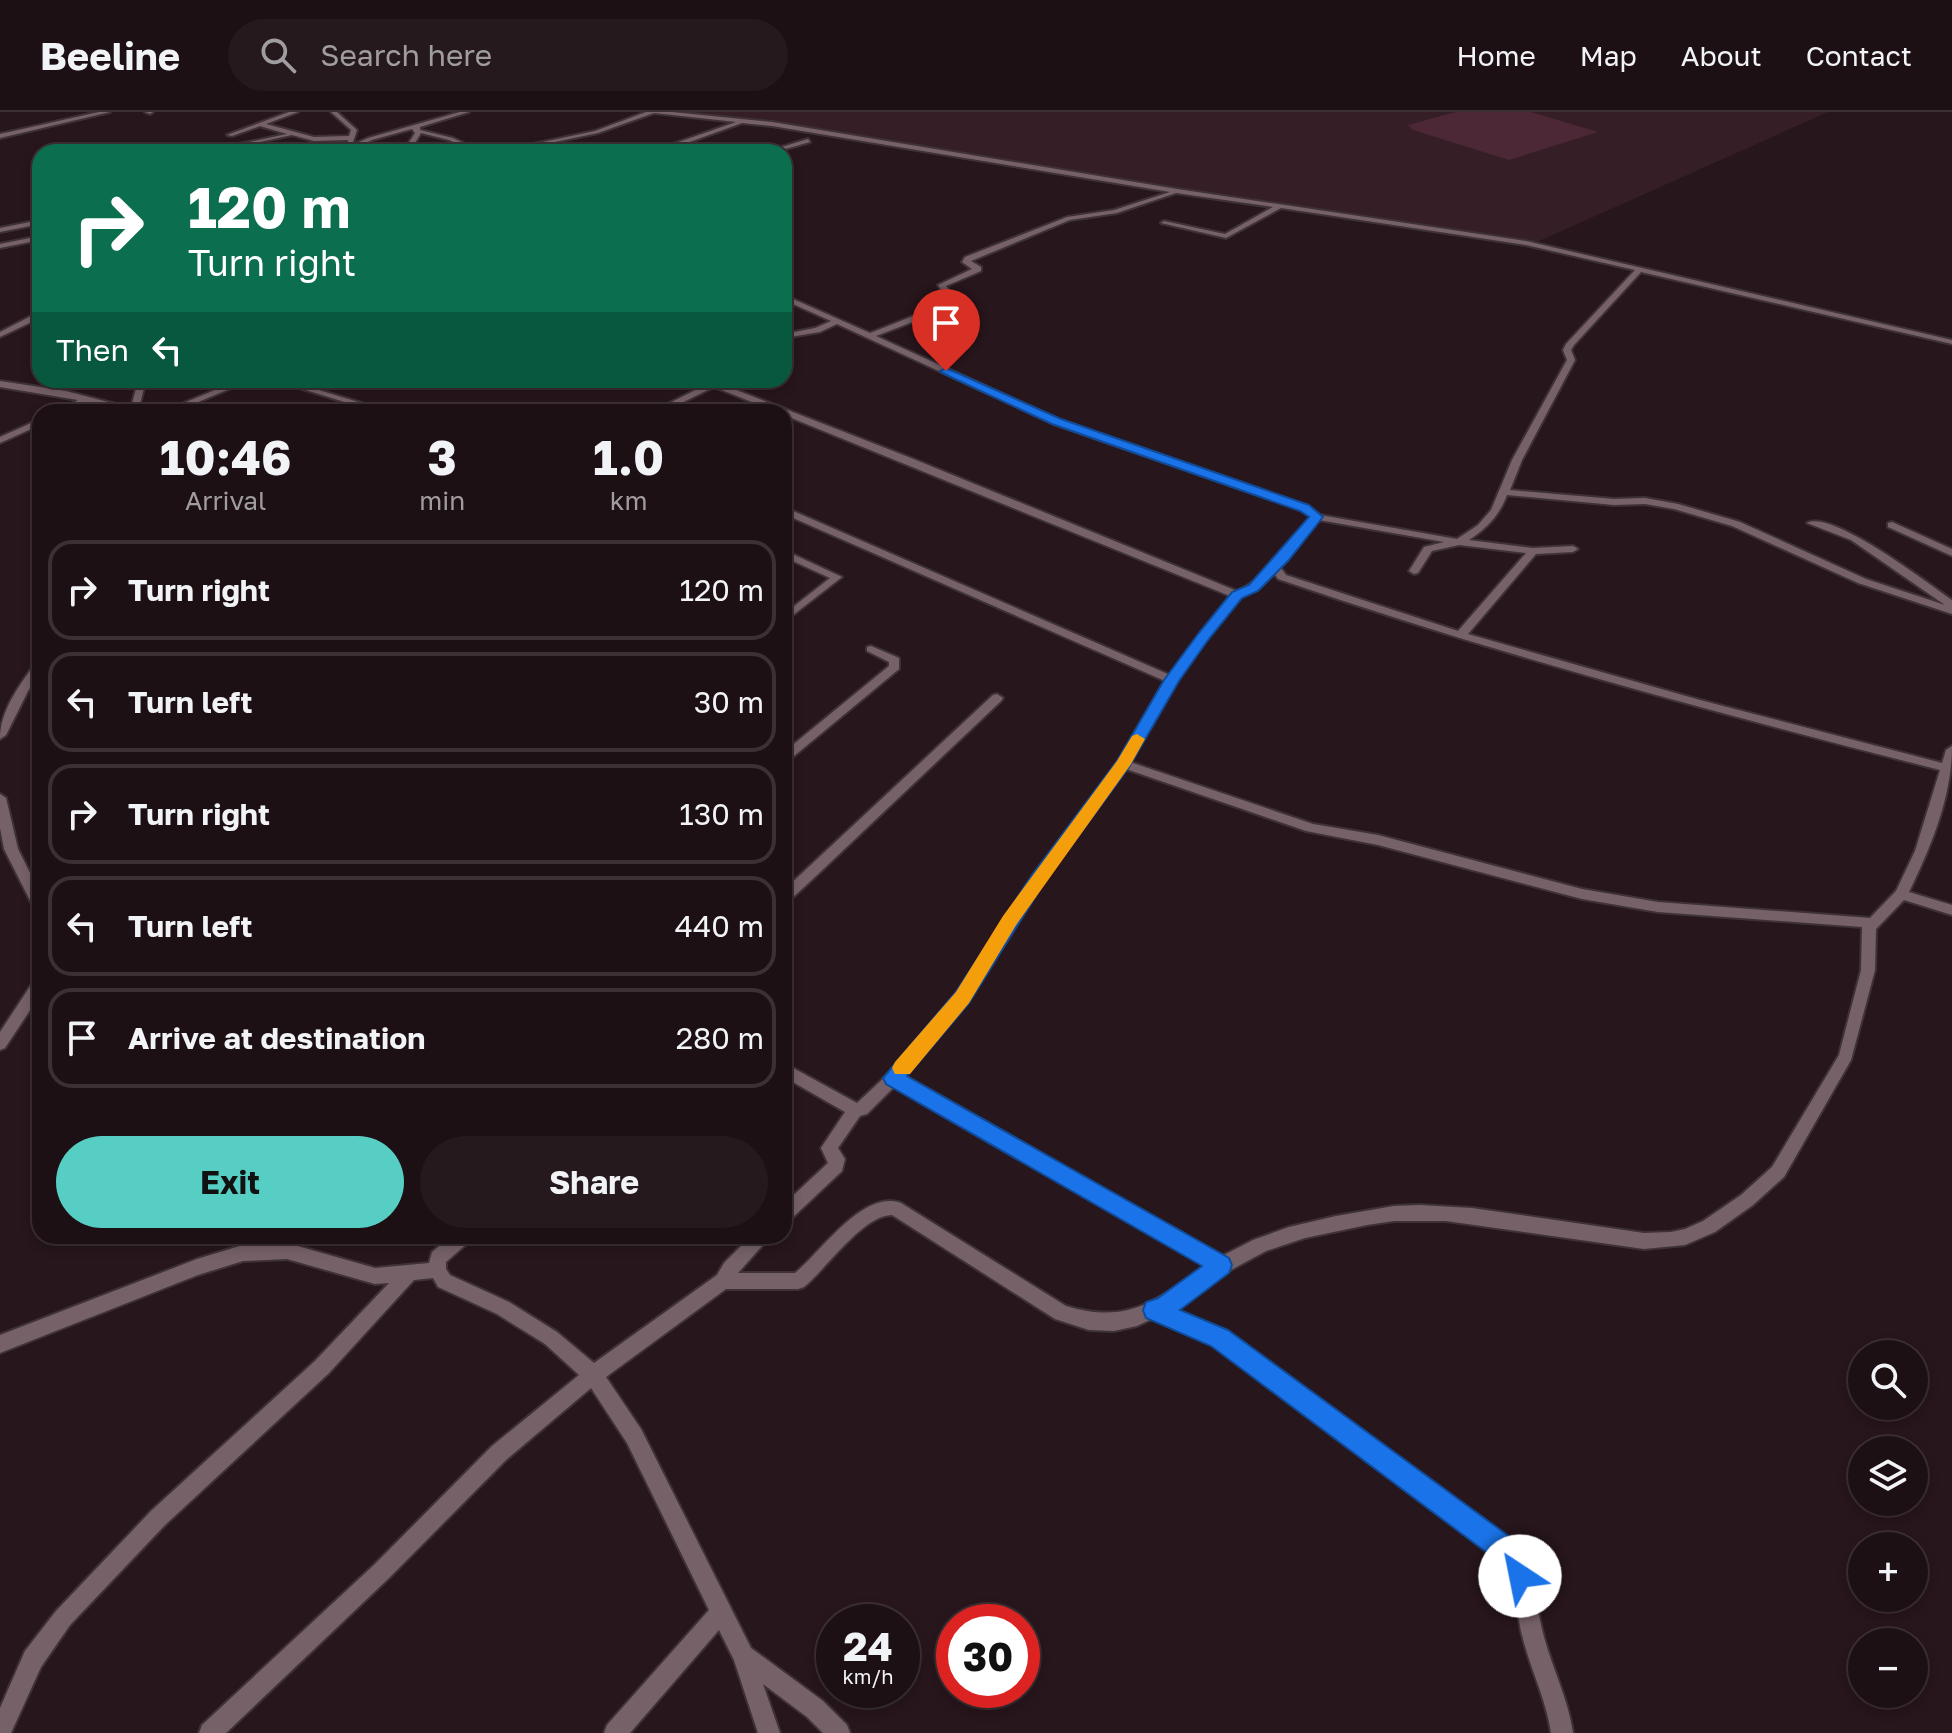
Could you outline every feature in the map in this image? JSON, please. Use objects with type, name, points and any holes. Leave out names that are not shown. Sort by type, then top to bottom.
[{"type":"street","points":[[0,136],[107,112]]},
{"type":"street","points":[[230,135],[295,112]]},
{"type":"street","points":[[334,112],[354,130],[349,144]]},
{"type":"street","points":[[410,144],[418,129],[466,112]]},
{"type":"street","points":[[537,144],[596,132],[653,112],[837,134],[1177,191],[1526,243],[1952,342]]},
{"type":"street","points":[[680,144],[743,121]]},
{"type":"street","points":[[261,125],[320,140],[352,138]]},
{"type":"street","points":[[358,144],[406,129],[418,129],[462,144]]},
{"type":"street","points":[[244,144],[293,135]]},
{"type":"street","points":[[792,145],[808,141]]},
{"type":"street","points":[[870,336],[954,303],[942,285],[978,269],[966,262],[968,259],[1069,218],[1115,212],[1177,191]]},
{"type":"street","points":[[1164,223],[1226,236],[1280,206]]},
{"type":"street","points":[[0,230],[32,224]]},
{"type":"street","points":[[0,246],[32,240]]},
{"type":"street","points":[[1414,571],[1428,549],[1459,542],[1482,527],[1496,511],[1517,460],[1571,360],[1567,350],[1570,344],[1640,269]]},
{"type":"street","points":[[792,301],[1057,422],[1305,508],[1317,517],[1459,542],[1533,551],[1573,549]]},
{"type":"street","points":[[0,335],[32,319]]},
{"type":"street","points":[[792,335],[817,330],[838,321]]},
{"type":"street","points":[[0,384],[104,404]]},
{"type":"street","points":[[186,404],[227,388]]},
{"type":"street","points":[[304,388],[360,404]]},
{"type":"street","points":[[670,404],[698,388]]},
{"type":"street","points":[[720,388],[762,404]]},
{"type":"street","points":[[77,404],[86,399]]},
{"type":"street","points":[[792,416],[1237,595]]},
{"type":"street","points":[[0,440],[32,426]]},
{"type":"street","points":[[1503,492],[1609,502],[1645,501],[1675,506],[1736,524],[1862,581],[1952,608]]},
{"type":"street","points":[[792,514],[996,606],[1172,680]]},
{"type":"street","points":[[792,1074],[855,1110],[861,1109],[894,1078],[962,997],[1030,891],[1123,764],[1172,680],[1237,595],[1253,588],[1317,517]]},
{"type":"street","points":[[1812,523],[1855,538],[1952,608]]},
{"type":"street","points":[[1892,525],[1952,553]]},
{"type":"street","points":[[1460,636],[1533,551]]},
{"type":"street","points":[[792,557],[837,577],[792,613]]},
{"type":"street","points":[[1274,567],[1282,577],[1460,636],[1626,685],[1947,768]]},
{"type":"street","points":[[792,751],[895,667],[895,660],[871,649]]},
{"type":"street","points":[[0,735],[32,676]]},
{"type":"street","points":[[792,890],[997,698]]},
{"type":"street","points":[[1123,764],[1311,828],[1378,840],[1582,894],[1658,907],[1871,923],[1886,913],[1901,894],[1922,851],[1952,750]]},
{"type":"street","points":[[0,798],[11,849],[32,890]]},
{"type":"street","points":[[1901,894],[1952,910]]},
{"type":"street","points":[[723,1281],[798,1281],[866,1217],[880,1207],[890,1206],[1029,1294],[1080,1321],[1101,1324],[1125,1321],[1166,1306],[1221,1265],[1294,1233],[1372,1216],[1448,1212],[1646,1241],[1674,1240],[1702,1230],[1762,1188],[1778,1172],[1849,1048],[1864,991],[1871,923]]},
{"type":"street","points":[[0,1044],[32,995]]},
{"type":"street","points":[[894,1078],[1221,1265]]},
{"type":"street","points":[[792,1207],[836,1166],[837,1159],[829,1148],[855,1110]]},
{"type":"street","points":[[455,1244],[438,1258],[437,1270],[444,1281],[503,1308],[533,1326],[593,1375],[634,1436],[743,1656],[769,1733]]},
{"type":"street","points":[[210,1733],[382,1571],[481,1470],[593,1375],[723,1281],[754,1244]]},
{"type":"street","points":[[0,1344],[197,1267],[243,1253],[287,1251],[330,1261],[367,1275],[408,1275],[437,1270]]},
{"type":"street","points":[[0,1733],[33,1659],[63,1618],[158,1518],[313,1377],[408,1275]]},
{"type":"street","points":[[1155,1310],[1219,1338],[1512,1554],[1520,1567],[1535,1643],[1557,1692],[1562,1733]]},
{"type":"street","points":[[615,1733],[720,1613]]},
{"type":"street","points":[[743,1656],[815,1709],[839,1733]]},
{"type":"shaded area","points":[[676,112],[1828,112],[1537,242]]},
{"type":"shaded area","points":[[1456,112],[1531,112],[1598,132],[1509,160],[1413,130],[1408,125]]},
{"type":"slow traffic","points":[[902,1068],[962,997],[1038,879],[1123,764],[1137,739]]},
{"type":"route","points":[[946,371],[1100,439],[1305,508],[1317,517],[1253,588],[1237,595],[1203,637],[1172,680],[1123,764],[1038,879],[962,997],[894,1078],[1221,1265],[1166,1306],[1155,1310],[1219,1338],[1372,1449],[1512,1554],[1520,1567],[1520,1576]]}]
